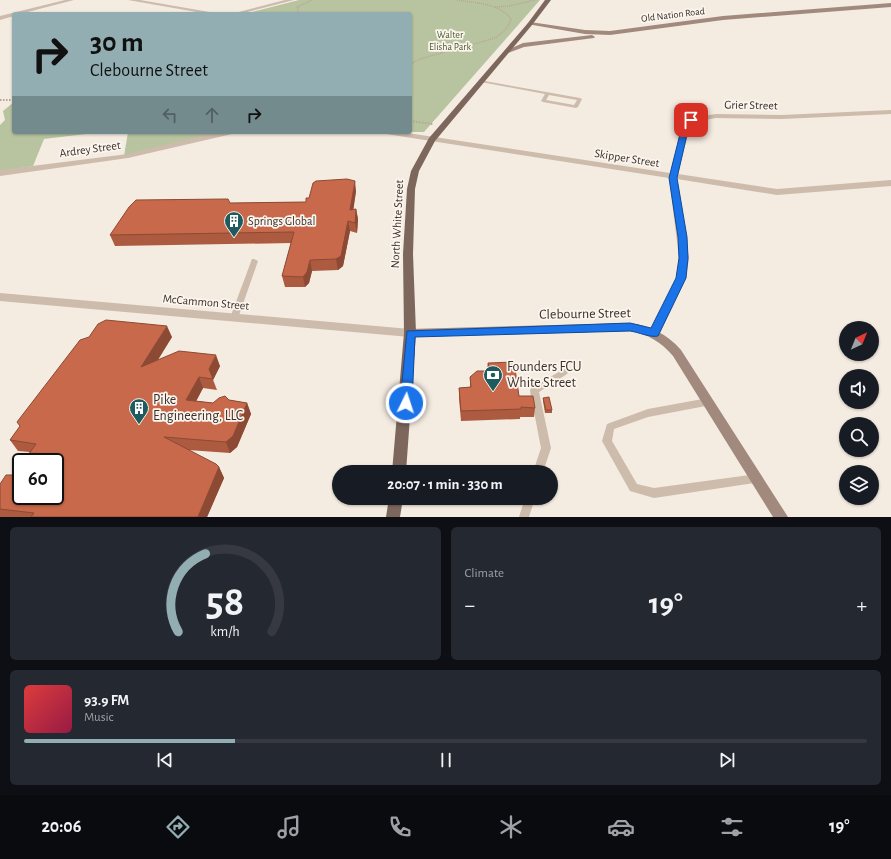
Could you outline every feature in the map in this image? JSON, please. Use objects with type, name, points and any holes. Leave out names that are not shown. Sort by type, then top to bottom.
[{"type":"main road","name":"North White Street","points":[[400,465],[410,333],[408,254],[411,189],[415,171],[432,140],[508,51],[548,0]]},
{"type":"main road","name":"Old Nation Road","points":[[530,24],[585,32],[610,33],[723,18],[891,5]]},
{"type":"main road","points":[[508,51],[524,45],[599,36],[610,33]]},
{"type":"main road","name":"Clebourne Street","points":[[410,333],[630,327],[643,328],[654,333],[668,342],[677,353],[781,517]]},
{"type":"main road","points":[[393,517],[395,505]]},
{"type":"street","points":[[22,12],[71,0]]},
{"type":"street","points":[[131,0],[206,12]]},
{"type":"street","points":[[242,12],[291,0]]},
{"type":"street","points":[[0,18],[12,15]]},
{"type":"street","name":"Grier Street","points":[[654,333],[681,278],[684,258],[673,178],[686,126],[691,120],[716,116],[782,117],[891,112]]},
{"type":"street","name":"Ardrey Street","points":[[0,173],[128,156],[203,136],[216,134]]},
{"type":"street","points":[[398,134],[432,140]]},
{"type":"street","name":"Skipper Street","points":[[432,140],[673,178],[777,192],[891,183]]},
{"type":"street","name":"McCammon Street","points":[[1,298],[410,333]]},
{"type":"lane","points":[[481,81],[548,93],[580,99],[576,107],[543,101],[548,93]]},
{"type":"lane","points":[[234,318],[254,261]]},
{"type":"lane","points":[[540,465],[546,448],[534,392],[564,372]]},
{"type":"lane","points":[[708,402],[648,413],[610,427],[607,441],[634,488],[654,493],[757,479]]},
{"type":"lane","points":[[524,517],[528,505]]},
{"type":"path","points":[[298,12],[297,7],[312,0]]},
{"type":"path","points":[[412,63],[502,34],[511,19],[505,12],[493,7],[457,0]]},
{"type":"path","points":[[493,7],[510,6],[535,0]]},
{"type":"path","points":[[505,12],[510,6]]},
{"type":"path","points":[[0,100],[12,100]]},
{"type":"path","points":[[412,121],[433,124]]},
{"type":"green space","name":"Walter Elisha Park","points":[[299,0],[540,0],[424,132],[412,132],[412,12],[252,12]]},
{"type":"green space","points":[[12,104],[12,134],[86,134],[44,139],[33,166],[0,171],[0,125],[5,120],[3,111]]},
{"type":"green space","points":[[128,134],[215,134],[124,156]]},
{"type":"building","name":"Springs Global","points":[[347,179],[355,181],[350,210],[356,209],[355,223],[348,221],[341,256],[336,259],[310,260],[307,272],[303,277],[282,276],[294,232],[110,235],[129,207],[136,200],[228,199],[230,203],[306,202],[306,198],[309,198],[313,183],[316,181]]},
{"type":"building","name":"Pike Engineering, LLC","points":[[106,320],[167,326],[141,367],[179,351],[216,355],[209,369],[213,379],[199,377],[186,400],[213,403],[219,398],[225,396],[229,400],[247,403],[233,436],[226,442],[164,437],[219,467],[198,517],[31,517],[34,513],[0,509],[0,484],[6,475],[12,475],[12,505],[64,505],[64,453],[30,453],[36,444],[10,440],[20,426],[17,422],[80,340],[89,337],[98,324]]},
{"type":"building","name":"Founders FCU White Street","points":[[514,362],[519,396],[533,396],[535,408],[521,407],[521,409],[461,411],[459,388],[471,387],[470,377],[477,371],[489,371],[488,363]]},
{"type":"building","points":[[549,397],[552,410],[546,410],[543,398]]},
{"type":"place","name":"Springs Global","points":[[234,238]]},
{"type":"place","name":"Founders FCU White Street","points":[[493,392]]},
{"type":"place","name":"Pike Engineering, LLC","points":[[139,425]]},
{"type":"route","points":[[406,403],[410,333],[630,327],[643,328],[654,333],[681,278],[684,258],[673,178],[686,126],[691,120]]}]
